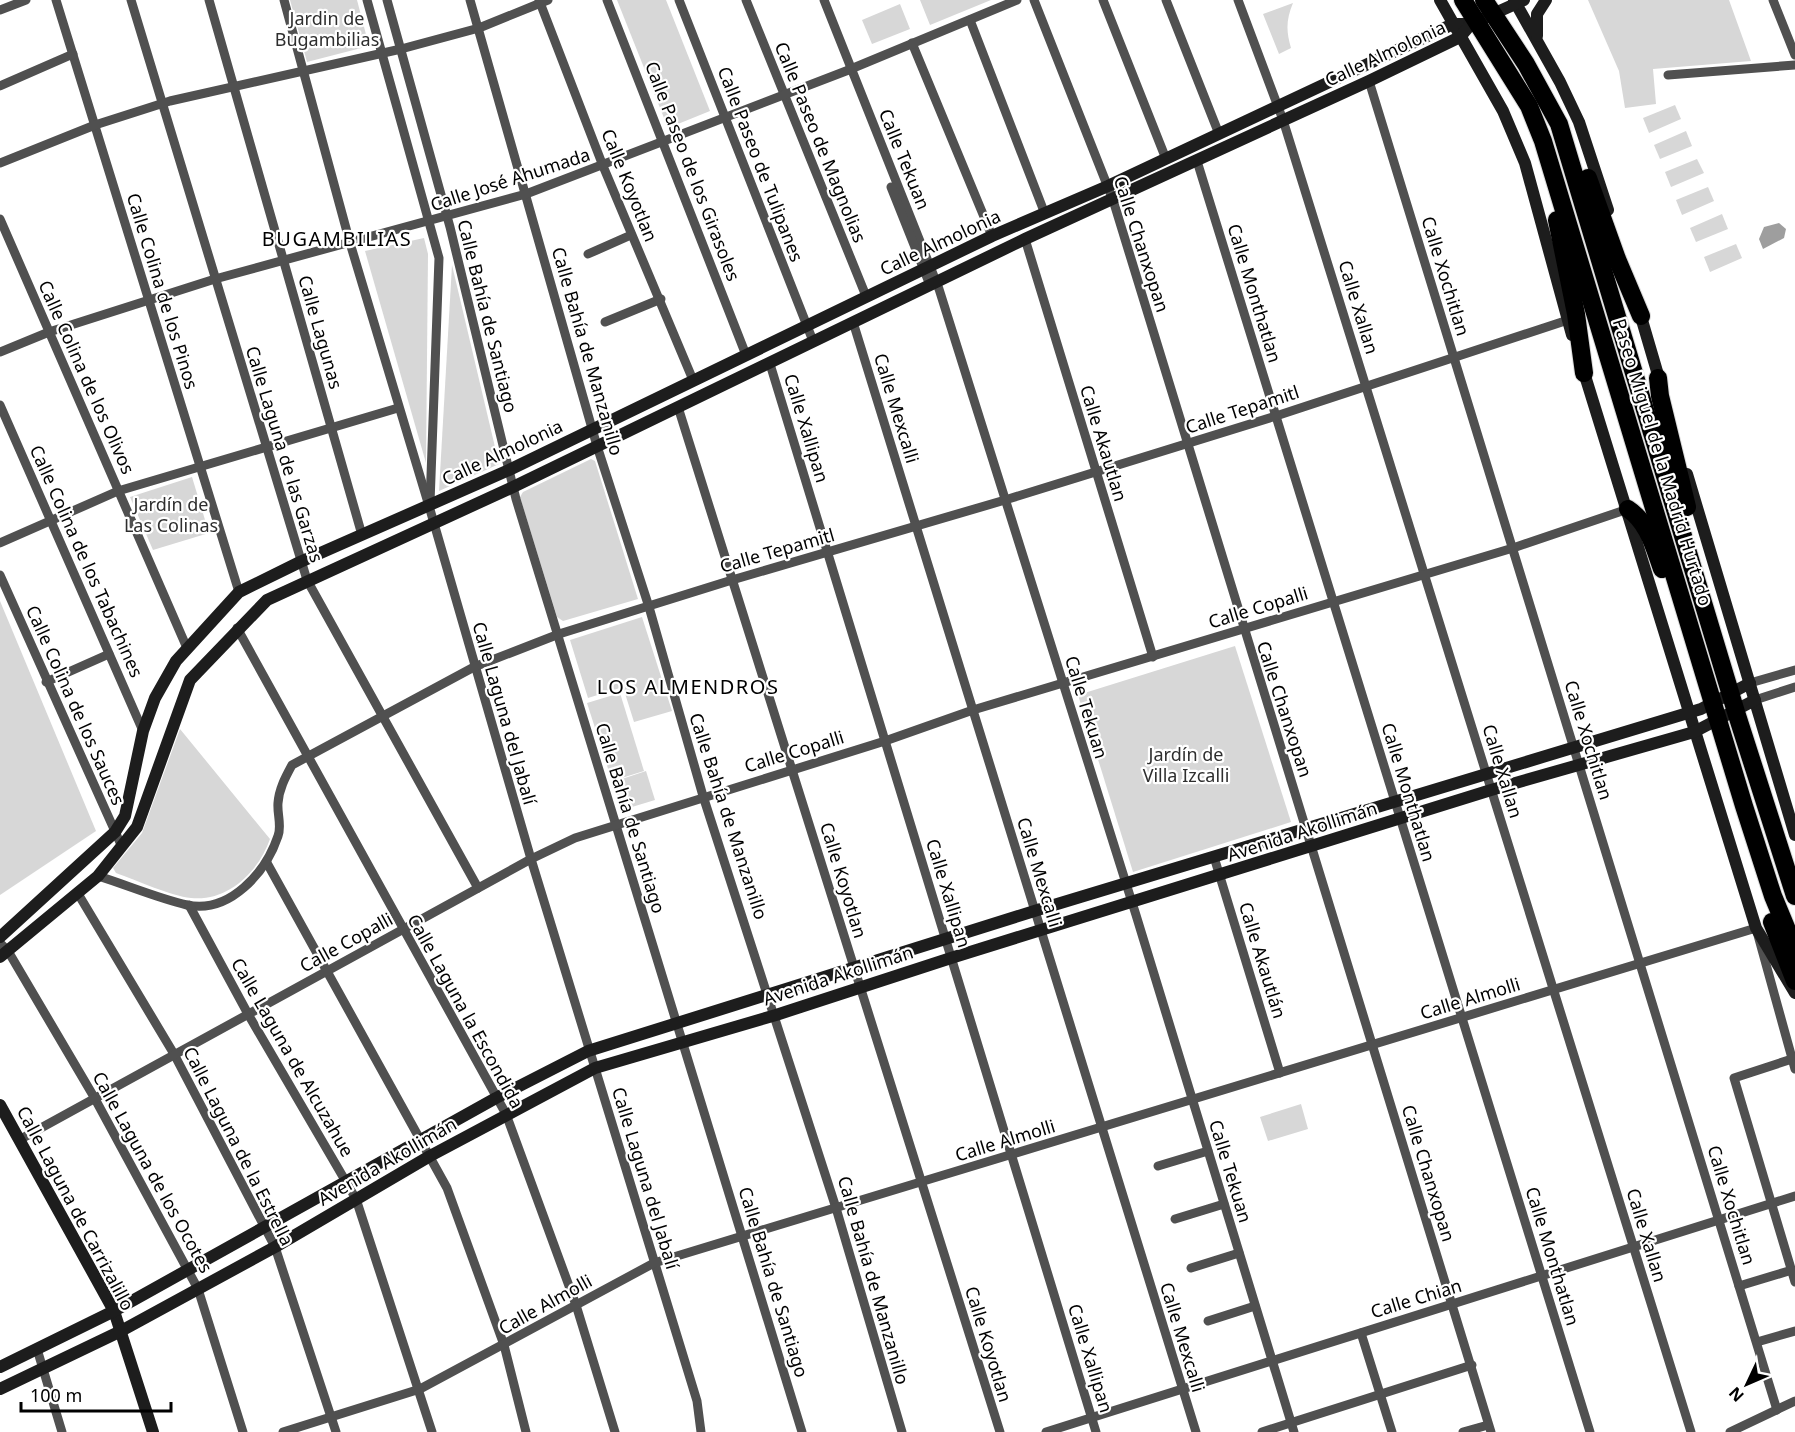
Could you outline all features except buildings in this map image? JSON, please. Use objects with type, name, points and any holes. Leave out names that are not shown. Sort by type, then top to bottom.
[{"type":"highway","name":"Paseo Miguel de la Madrid Hurtado","points":[[1463,0],[1473,23],[1529,106],[1544,141],[1715,712],[1773,896],[1795,949]]},
{"type":"highway","name":"Paseo Miguel de la Madrid Hurtado","points":[[1488,7],[1526,64],[1559,124],[1730,693],[1794,892]]},
{"type":"highway","points":[[1559,124],[1571,135],[1579,147],[1610,241],[1641,316]]},
{"type":"highway","points":[[1544,141],[1584,373]]},
{"type":"highway","points":[[1658,378],[1660,396],[1709,596],[1714,634]]},
{"type":"highway","points":[[1628,509],[1638,516],[1645,527],[1684,626],[1696,643]]},
{"type":"highway","points":[[1751,827],[1760,884],[1782,952],[1795,981]]},
{"type":"street","points":[[0,10],[26,0]]},
{"type":"street","name":"Calle Colina de los Pinos","points":[[56,0],[150,299],[198,466],[238,592]]},
{"type":"street","name":"Calle Laguna de las Garzas","points":[[131,0],[307,580],[478,888]]},
{"type":"street","name":"Calle Lagunas","points":[[209,0],[362,535]]},
{"type":"street","name":"Calle Laguna del Jabalí","points":[[284,0],[350,243],[429,506],[432,524],[474,667],[588,1051],[697,1401],[701,1432]]},
{"type":"street","name":"Calle Bahía de Santiago","points":[[367,0],[439,258],[432,489],[429,506]]},
{"type":"street","name":"Calle Bahía de Santiago","points":[[387,0],[447,217],[513,488],[559,634],[614,825],[802,1432]]},
{"type":"street","name":"Calle Bahía de Manzanillo","points":[[470,0],[597,446],[649,607],[704,796],[770,995],[836,1208],[902,1432]]},
{"type":"street","name":"Calle Paseo de los Girasoles","points":[[607,0],[746,355]]},
{"type":"street","name":"Calle Paseo de Tulipanes","points":[[679,0],[813,341]]},
{"type":"street","name":"Calle Paseo de Magnolias","points":[[746,0],[866,296]]},
{"type":"street","name":"Calle Tekuan","points":[[818,0],[848,69],[933,284],[1005,500],[1126,883],[1293,1427]]},
{"type":"street","name":"Calle Tekuan","points":[[824,0],[848,69]]},
{"type":"street","name":"Calle José Ahumada","points":[[0,352],[49,332],[215,279],[429,223],[526,194],[664,142],[1017,0]]},
{"type":"street","name":"Calle Chanxopan","points":[[1034,0],[1113,200],[1242,629],[1472,1365],[1489,1428]]},
{"type":"street","points":[[1102,0],[1166,159]]},
{"type":"street","points":[[1166,0],[1219,134]]},
{"type":"street","points":[[1238,0],[1278,106]]},
{"type":"street","points":[[1440,0],[1503,111],[1525,163],[1568,320],[1756,928],[1794,1064],[1734,1078],[1795,1282]]},
{"type":"street","points":[[1538,43],[1535,25],[1537,14],[1546,0]]},
{"type":"street","points":[[1773,0],[1795,55]]},
{"type":"street","points":[[0,163],[95,125],[163,103],[383,54],[479,28],[542,1]]},
{"type":"street","name":"Calle Koyotlan","points":[[542,1],[603,166],[631,235],[661,299],[693,380]]},
{"type":"street","points":[[1473,23],[1488,7],[1518,1],[1580,122],[1641,316],[1795,835]]},
{"type":"street","points":[[970,20],[1045,214]]},
{"type":"street","name":"Calle Almolonia","points":[[0,937],[115,832],[125,816],[143,730],[155,698],[187,648],[238,592],[300,561],[509,470],[992,236],[1108,186],[1453,24],[1473,23]]},
{"type":"street","name":"Calle Almolonia","points":[[3,950],[98,876],[122,848],[137,827],[190,680],[237,628],[267,600],[513,488],[1025,239],[1369,81],[1460,37],[1473,23]]},
{"type":"street","points":[[912,43],[992,236]]},
{"type":"street","points":[[0,87],[73,54]]},
{"type":"street","points":[[1668,75],[1795,65]]},
{"type":"street","name":"Calle Xochitlan","points":[[1369,81],[1777,1410]]},
{"type":"street","name":"Calle Xallan","points":[[1278,106],[1691,1432]]},
{"type":"street","name":"Calle Monthatlan","points":[[1197,161],[1590,1432]]},
{"type":"street","name":"Calle Colina de los Olivos","points":[[0,219],[187,648]]},
{"type":"street","points":[[588,254],[631,235]]},
{"type":"street","name":"Calle Akautlan","points":[[1025,239],[1153,657]]},
{"type":"street","points":[[605,322],[661,299]]},
{"type":"street","name":"Calle Tepamitl","points":[[98,876],[189,905],[215,904],[249,885],[267,862],[280,832],[278,804],[281,785],[292,765],[474,667],[559,634],[732,579],[1005,500],[1095,470],[1276,416],[1568,320]]},
{"type":"street","name":"Calle Mexcalli","points":[[854,322],[1196,1432]]},
{"type":"street","name":"Calle Xallipan","points":[[770,364],[1096,1432]]},
{"type":"street","name":"Calle Colina de los Tabachines","points":[[0,405],[143,730]]},
{"type":"street","name":"Calle Koyotlan","points":[[678,407],[1000,1432]]},
{"type":"street","points":[[0,543],[118,491],[398,408]]},
{"type":"street","name":"Calle Copalli","points":[[19,1140],[531,859],[575,838],[885,741],[973,710],[1513,548],[1628,509]]},
{"type":"street","name":"Calle Colina de los Sauces","points":[[0,575],[122,848]]},
{"type":"street","name":"Calle Laguna la Escondida","points":[[237,628],[506,1114],[576,1305],[615,1432]]},
{"type":"street","points":[[46,682],[109,654]]},
{"type":"street","points":[[1750,683],[1795,670]]},
{"type":"street","name":"Avenida Akollimán","points":[[0,1389],[121,1331],[275,1247],[430,1156],[595,1068],[776,1015],[951,958],[1491,790],[1694,732],[1715,712],[1730,693],[1750,683]]},
{"type":"street","points":[[1755,700],[1795,687]]},
{"type":"street","name":"Avenida Akollimán","points":[[0,1367],[114,1311],[423,1141],[496,1098],[588,1051],[1035,911],[1689,712],[1736,712],[1755,700]]},
{"type":"street","name":"Calle Akautlán","points":[[1214,857],[1280,1073]]},
{"type":"street","points":[[267,862],[447,1188],[504,1345],[526,1432]]},
{"type":"street","name":"Calle Laguna de la Estrella","points":[[77,892],[174,1054],[275,1247],[336,1432]]},
{"type":"street","name":"Calle Laguna de Alcuzahue","points":[[189,905],[248,1014],[356,1199],[420,1389],[432,1432]]},
{"type":"street","points":[[1756,928],[1795,993]]},
{"type":"street","name":"Calle Almolli","points":[[283,1432],[420,1389],[654,1263],[1756,928]]},
{"type":"street","name":"Calle Laguna de los Ocotes","points":[[3,950],[94,1097],[198,1289],[243,1432]]},
{"type":"street","name":"Calle Laguna de Carrizalillo","points":[[0,1105],[114,1311],[153,1432]]},
{"type":"street","points":[[1158,1166],[1208,1151]]},
{"type":"street","name":"Calle Chian","points":[[1046,1432],[1795,1196]]},
{"type":"street","points":[[1175,1219],[1224,1204]]},
{"type":"street","points":[[1191,1268],[1239,1253]]},
{"type":"street","points":[[1739,1286],[1791,1270]]},
{"type":"street","points":[[1208,1321],[1255,1306]]},
{"type":"street","points":[[1756,1342],[1795,1331]]},
{"type":"street","points":[[1360,1333],[1392,1432]]},
{"type":"street","points":[[37,1349],[62,1432]]},
{"type":"street","points":[[1262,1432],[1293,1427],[1380,1394],[1472,1365]]},
{"type":"street","points":[[1730,1432],[1795,1401]]},
{"type":"street","points":[[1463,1432],[1489,1428]]},
{"type":"green space","name":"Jardin de Bugambilias","points":[[290,0],[357,0],[369,46],[307,62]]},
{"type":"green space","points":[[617,0],[666,0],[710,111],[668,128]]},
{"type":"green space","points":[[920,0],[991,0],[930,25]]},
{"type":"green space","points":[[1588,0],[1729,0],[1751,61],[1653,69],[1656,104],[1625,108],[1619,71]]},
{"type":"green space","points":[[1293,3],[1288,26],[1291,48],[1279,54],[1263,14]]},
{"type":"green space","points":[[900,4],[910,29],[872,44],[862,20]]},
{"type":"green space","points":[[1675,105],[1681,119],[1649,133],[1643,118]]},
{"type":"green space","points":[[1686,131],[1692,146],[1660,159],[1654,145]]},
{"type":"green space","points":[[1697,159],[1704,173],[1671,187],[1665,172]]},
{"type":"green space","points":[[1708,187],[1714,201],[1682,215],[1676,200]]},
{"type":"green space","points":[[1722,214],[1728,229],[1696,242],[1690,228]]},
{"type":"green space","points":[[424,238],[428,254],[426,463],[365,251]]},
{"type":"green space","points":[[1736,244],[1742,258],[1710,272],[1704,257]]},
{"type":"green space","points":[[452,265],[499,464],[439,491]]},
{"type":"green space","points":[[591,459],[595,461],[638,599],[563,621],[557,617],[520,497],[523,492]]},
{"type":"green space","name":"Jardín de Las Colinas","points":[[192,477],[209,533],[153,550],[130,497]]},
{"type":"green space","points":[[0,601],[96,831],[0,895]]},
{"type":"green space","points":[[642,617],[672,711],[634,722],[623,687],[588,698],[570,640]]},
{"type":"green space","name":"Jardín de Villa Izcalli","points":[[1235,646],[1291,822],[1133,872],[1078,695]]},
{"type":"green space","points":[[620,693],[644,771],[612,781],[587,703]]},
{"type":"green space","points":[[180,729],[270,839],[250,873],[229,890],[205,898],[183,897],[164,891],[116,873],[113,868],[142,833]]},
{"type":"green space","points":[[646,771],[655,800],[622,810],[613,782]]},
{"type":"green space","points":[[1301,1104],[1308,1129],[1268,1141],[1260,1117]]},
{"type":"shaded area","points":[[1779,223],[1786,229],[1784,238],[1763,249],[1759,239],[1764,227]]},
{"type":"district","name":"BUGAMBILIAS","points":[[337,238]]},
{"type":"district","name":"LOS ALMENDROS","points":[[688,686]]}]
